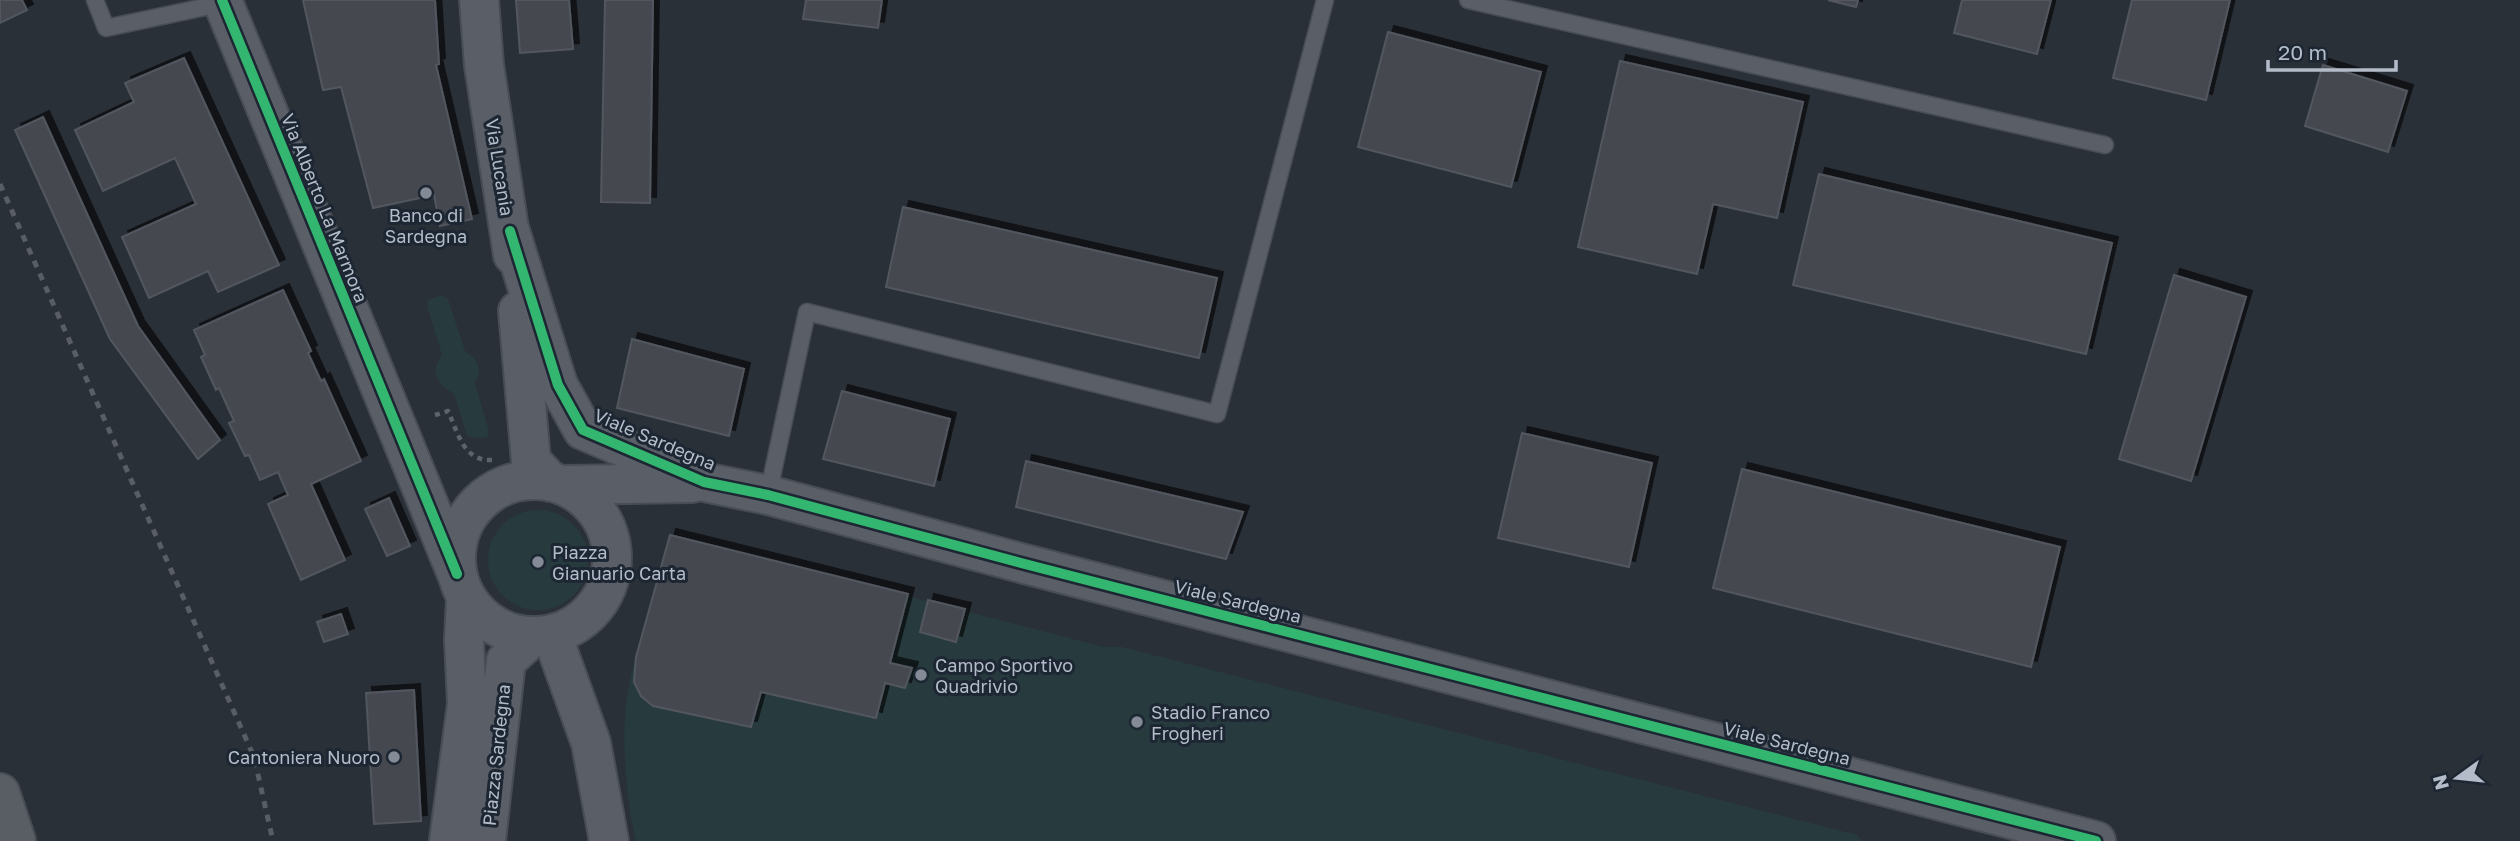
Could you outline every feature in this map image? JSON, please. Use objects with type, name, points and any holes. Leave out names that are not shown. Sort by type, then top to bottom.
[{"type":"main road","points":[[0,793],[16,841]]},
{"type":"street","name":"Via Lucania","points":[[479,0],[484,65],[548,476]]},
{"type":"street","name":"Via Alberto La Marmora","points":[[223,2],[397,428]]},
{"type":"street","name":"Viale Sardegna","points":[[510,231],[558,385],[583,430],[704,482],[768,495],[2096,841]]},
{"type":"street","name":"Piazza Sardegna","points":[[397,428],[462,586],[467,704],[449,841]]},
{"type":"street","points":[[548,476],[578,493],[601,516],[612,547],[612,564],[606,588],[594,609],[582,621],[568,630],[542,636],[516,635],[487,622],[462,586],[456,555],[459,535],[467,518],[479,503],[512,482],[548,476],[704,482]]},
{"type":"street","name":"Piazza Sardegna","points":[[486,841],[506,661],[542,636]]},
{"type":"street","points":[[542,636],[592,743],[609,841]]},
{"type":"lane","points":[[95,0],[106,28],[223,2]]},
{"type":"lane","points":[[768,495],[807,312],[1217,414],[1325,0]]},
{"type":"lane","points":[[1468,0],[2105,145]]},
{"type":"green space","points":[[442,295],[448,299],[465,351],[478,365],[479,374],[475,383],[489,432],[487,437],[467,436],[454,393],[443,386],[437,377],[436,366],[442,355],[428,309],[428,300]]},
{"type":"green space","name":"Piazza Gianuario Carta","points":[[538,510],[566,518],[580,532],[588,560],[580,588],[566,602],[538,610],[510,602],[496,588],[488,560],[496,532],[510,518]]},
{"type":"green space","name":"Stadio Franco Frogheri","points":[[670,535],[1104,647],[1122,647],[1857,835],[1862,841],[636,841],[625,766],[626,707],[637,652]]},
{"type":"building","points":[[0,0],[22,0],[27,10],[0,23]]},
{"type":"building","points":[[303,0],[435,0],[439,64],[436,65],[472,219],[440,226],[434,195],[373,208],[341,87],[323,90]]},
{"type":"building","points":[[516,0],[569,0],[573,49],[520,53]]},
{"type":"building","points":[[605,0],[653,0],[650,203],[601,202]]},
{"type":"building","points":[[806,0],[882,0],[878,28],[803,19]]},
{"type":"building","points":[[1828,0],[1858,0],[1856,7]]},
{"type":"building","points":[[1962,0],[2051,0],[2037,54],[1954,33]]},
{"type":"building","points":[[2132,0],[2230,0],[2206,100],[2113,78]]},
{"type":"building","points":[[1388,32],[1541,72],[1511,187],[1358,147]]},
{"type":"building","points":[[184,58],[279,265],[218,292],[208,271],[149,298],[122,237],[196,204],[175,158],[103,191],[75,130],[134,102],[125,83]]},
{"type":"building","points":[[1620,61],[1803,102],[1777,218],[1713,204],[1697,274],[1578,247]]},
{"type":"building","points":[[2323,65],[2407,91],[2388,152],[2305,126]]},
{"type":"building","points":[[43,117],[138,326],[220,440],[198,459],[110,339],[15,130]]},
{"type":"building","points":[[1819,174],[2112,243],[2086,354],[1793,285]]},
{"type":"building","points":[[903,207],[1217,278],[1199,358],[886,287]]},
{"type":"building","points":[[2174,275],[2246,297],[2191,481],[2119,459]]},
{"type":"building","points":[[283,290],[311,351],[308,353],[321,381],[324,379],[361,461],[311,484],[345,560],[301,580],[268,504],[288,495],[278,472],[260,480],[249,455],[245,456],[229,423],[234,421],[201,357],[205,355],[194,330]]},
{"type":"building","points":[[632,339],[744,369],[729,436],[617,408]]},
{"type":"building","points":[[842,391],[950,419],[934,486],[823,459]]},
{"type":"building","points":[[1522,433],[1652,463],[1629,567],[1498,538]]},
{"type":"building","points":[[1026,461],[1243,512],[1226,559],[1016,507]]},
{"type":"building","points":[[1742,469],[2060,547],[2031,667],[1713,588]]},
{"type":"building","points":[[389,498],[410,546],[387,556],[365,509]]},
{"type":"building","points":[[670,535],[908,594],[890,663],[912,668],[905,688],[885,683],[876,718],[761,692],[751,727],[653,706],[641,696],[634,682],[636,657]]},
{"type":"building","points":[[928,600],[965,609],[956,642],[920,632]]},
{"type":"building","points":[[341,614],[348,634],[324,642],[317,622]]},
{"type":"building","name":"Cantoniera Nuoro","points":[[414,690],[421,821],[374,824],[366,693]]},
{"type":"railway","points":[[0,184],[254,757],[273,841]]},
{"type":"cycle path","points":[[222,0],[457,574]]},
{"type":"cycle path","points":[[510,231],[558,385],[583,430],[704,482],[768,495],[2096,841]]},
{"type":"place","name":"Banco di Sardegna","points":[[426,193]]},
{"type":"place","name":"Piazza Gianuario Carta","points":[[538,562]]},
{"type":"place","name":"Campo Sportivo Quadrivio","points":[[921,675]]},
{"type":"place","name":"Stadio Franco Frogheri","points":[[1137,722]]},
{"type":"place","name":"Cantoniera Nuoro","points":[[394,757]]}]
